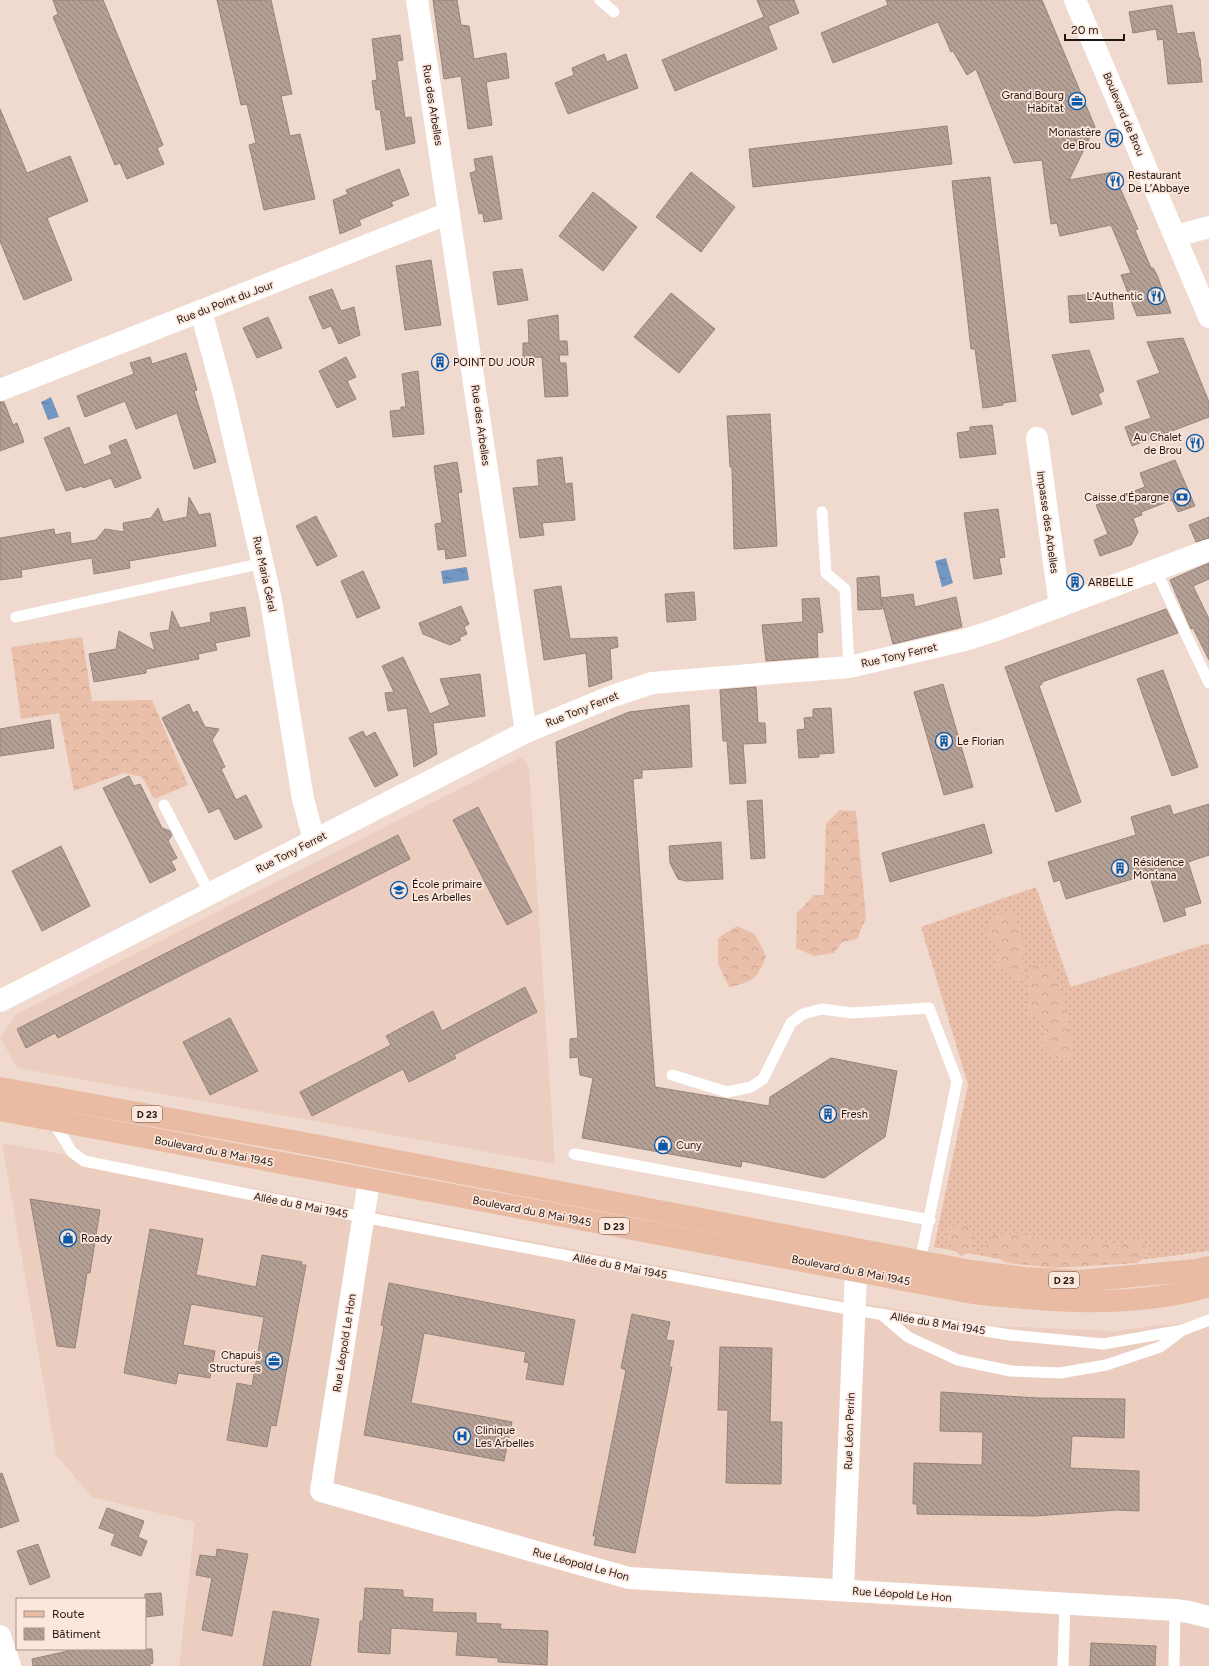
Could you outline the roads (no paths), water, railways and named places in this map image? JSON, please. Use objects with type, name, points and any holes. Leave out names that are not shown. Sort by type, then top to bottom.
[{"type":"main road","name":"Boulevard du 8 Mai 1945","points":[[0,1088],[293,1141],[575,1188],[920,1262],[1025,1278],[1080,1281],[1188,1271],[1209,1267]]},
{"type":"main road","name":"Boulevard du 8 Mai 1945","points":[[0,1110],[369,1181],[972,1293],[1046,1301],[1139,1300],[1209,1286]]},
{"type":"street","name":"Rue des Arbelles","points":[[417,0],[526,732]]},
{"type":"street","name":"Boulevard de Brou","points":[[1074,0],[1176,236],[1209,318]]},
{"type":"street","name":"Rue du Point du Jour","points":[[0,390],[449,213]]},
{"type":"street","points":[[1176,236],[1209,227]]},
{"type":"street","name":"Rue Maria Géral","points":[[201,311],[224,396],[271,600],[303,799],[314,840]]},
{"type":"street","name":"Impasse des Arbelles","points":[[1037,438],[1060,606]]},
{"type":"street","name":"Rue Tony Ferret","points":[[0,1001],[526,732],[610,697],[652,683],[849,667],[965,640],[1156,571],[1209,550]]},
{"type":"street","points":[[0,1080],[24,1093]]},
{"type":"street","name":"Rue Léopold Le Hon","points":[[369,1181],[321,1491],[629,1578],[1175,1610],[1209,1617]]},
{"type":"street","name":"Rue Léon Perrin","points":[[843,1590],[856,1271]]},
{"type":"street","points":[[0,1636],[10,1666]]},
{"type":"lane","points":[[600,0],[614,12]]},
{"type":"lane","points":[[822,512],[826,573],[845,589],[849,667]]},
{"type":"lane","points":[[16,617],[263,563]]},
{"type":"lane","points":[[1156,571],[1209,683]]},
{"type":"lane","points":[[164,805],[210,894]]},
{"type":"lane","points":[[672,1075],[727,1092],[751,1087],[763,1079],[791,1023],[803,1014],[822,1009],[852,1013],[929,1008],[957,1081],[930,1220],[920,1262]]},
{"type":"lane","name":"Allée du 8 Mai 1945","points":[[52,1119],[72,1152],[84,1161],[363,1217],[854,1310],[1010,1335],[1103,1344],[1183,1330],[1209,1320]]},
{"type":"lane","points":[[574,1154],[930,1220]]},
{"type":"lane","points":[[880,1314],[908,1337],[958,1360],[1011,1371],[1060,1373],[1106,1365],[1160,1347],[1183,1330]]},
{"type":"lane","points":[[1063,1666],[1065,1604]]},
{"type":"lane","points":[[1174,1666],[1175,1610]]},
{"type":"water","points":[[51,397],[59,417],[48,420],[41,402]]},
{"type":"water","points":[[946,558],[953,583],[942,587],[935,561]]},
{"type":"water","points":[[466,567],[469,580],[443,584],[441,571]]},
{"type":"place","name":"Grand Bourg Habitat","points":[[1077,101]]},
{"type":"place","name":"Monastère de Brou","points":[[1114,138]]},
{"type":"place","name":"Restaurant De L’Abbaye","points":[[1115,181]]},
{"type":"place","name":"L'Authentic","points":[[1156,296]]},
{"type":"place","name":"POINT DU JOUR","points":[[440,362]]},
{"type":"place","name":"Au Chalet de Brou","points":[[1195,443]]},
{"type":"place","name":"Caisse d'Épargne","points":[[1182,497]]},
{"type":"place","name":"ARBELLE","points":[[1075,582]]},
{"type":"place","name":"Le Florian","points":[[944,741]]},
{"type":"place","name":"Résidence Montana","points":[[1120,868]]},
{"type":"place","name":"École primaire Les Arbelles","points":[[399,890]]},
{"type":"place","name":"Fresh","points":[[828,1114]]},
{"type":"place","name":"Cuny","points":[[663,1145]]},
{"type":"place","name":"Roady","points":[[68,1238]]},
{"type":"place","name":"Chapuis Structures","points":[[274,1361]]},
{"type":"place","name":"Clinique Les Arbelles","points":[[462,1436]]}]
